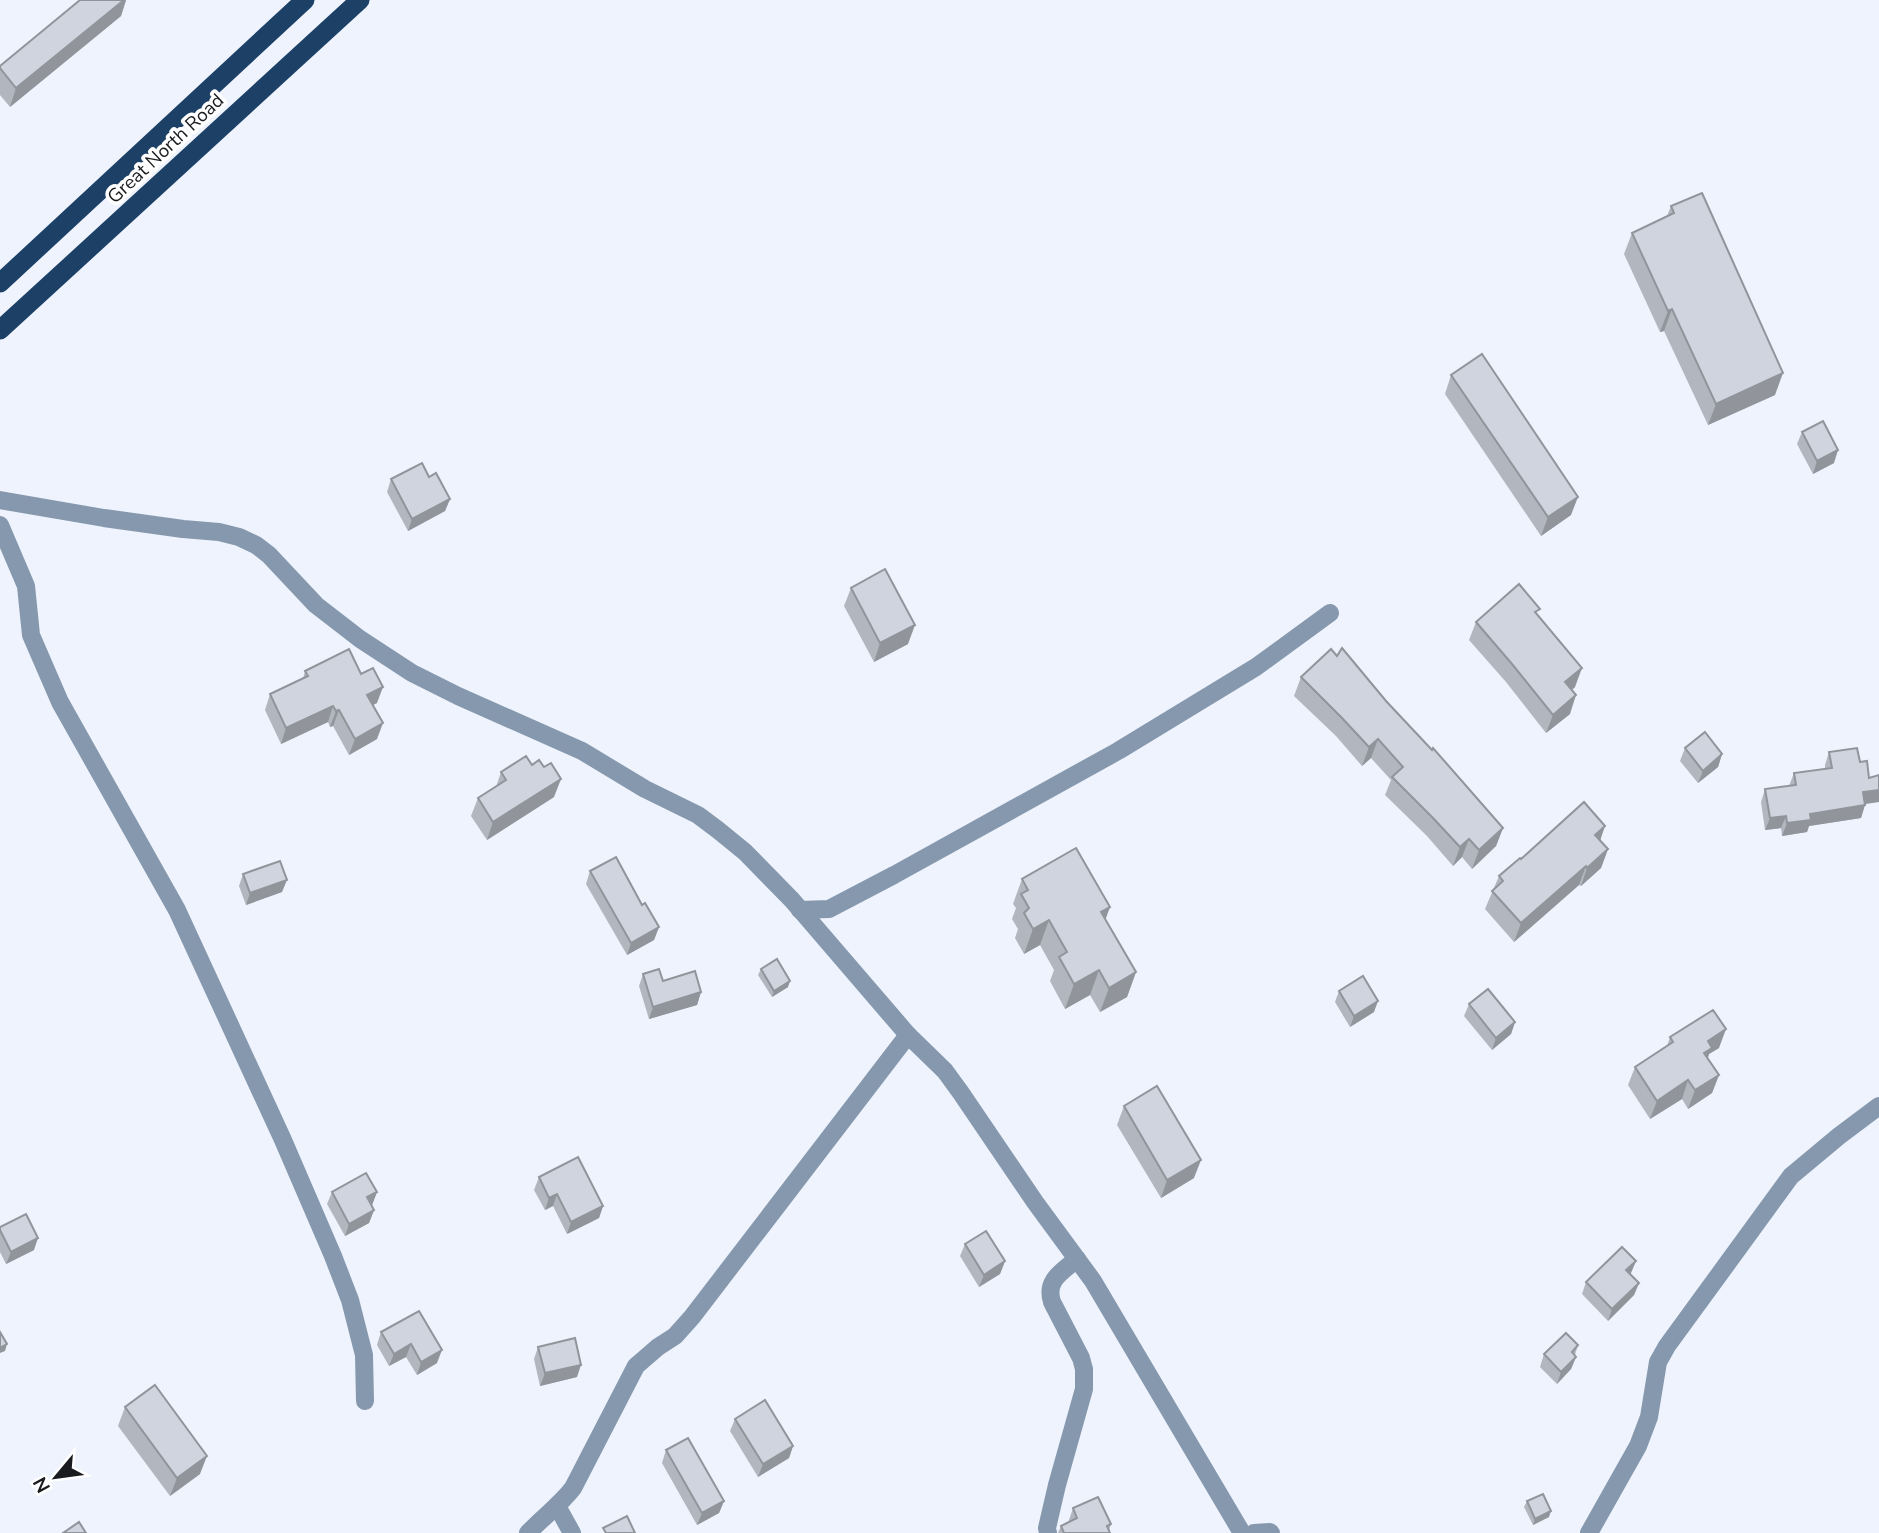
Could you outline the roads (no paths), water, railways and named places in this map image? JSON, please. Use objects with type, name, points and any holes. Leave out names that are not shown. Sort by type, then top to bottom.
[{"type":"highway","name":"Great North Road","points":[[0,283],[305,0]]},
{"type":"highway","name":"Great North Road","points":[[0,330],[360,0]]},
{"type":"street","points":[[0,500],[104,518],[219,532],[256,545],[269,555],[316,605],[360,639],[412,673],[582,751],[645,789],[698,814],[745,852],[800,910],[908,1035],[945,1071],[1110,1308],[1242,1533]]},
{"type":"street","points":[[0,526],[26,586],[31,635],[60,702],[177,910],[333,1256],[350,1300],[364,1355],[365,1401]]},
{"type":"street","points":[[800,910],[830,909],[1118,751],[1256,667],[1330,613]]},
{"type":"street","points":[[528,1533],[573,1488],[636,1366],[675,1336],[692,1317],[908,1035]]},
{"type":"street","points":[[1589,1533],[1638,1446],[1649,1418],[1657,1362],[1667,1346],[1791,1175],[1879,1106]]},
{"type":"street","points":[[1048,1533],[1057,1485],[1084,1389],[1081,1358],[1049,1292],[1051,1283],[1077,1259]]},
{"type":"street","points":[[557,1506],[572,1533]]},
{"type":"street","points":[[1254,1533],[1271,1533]]}]
